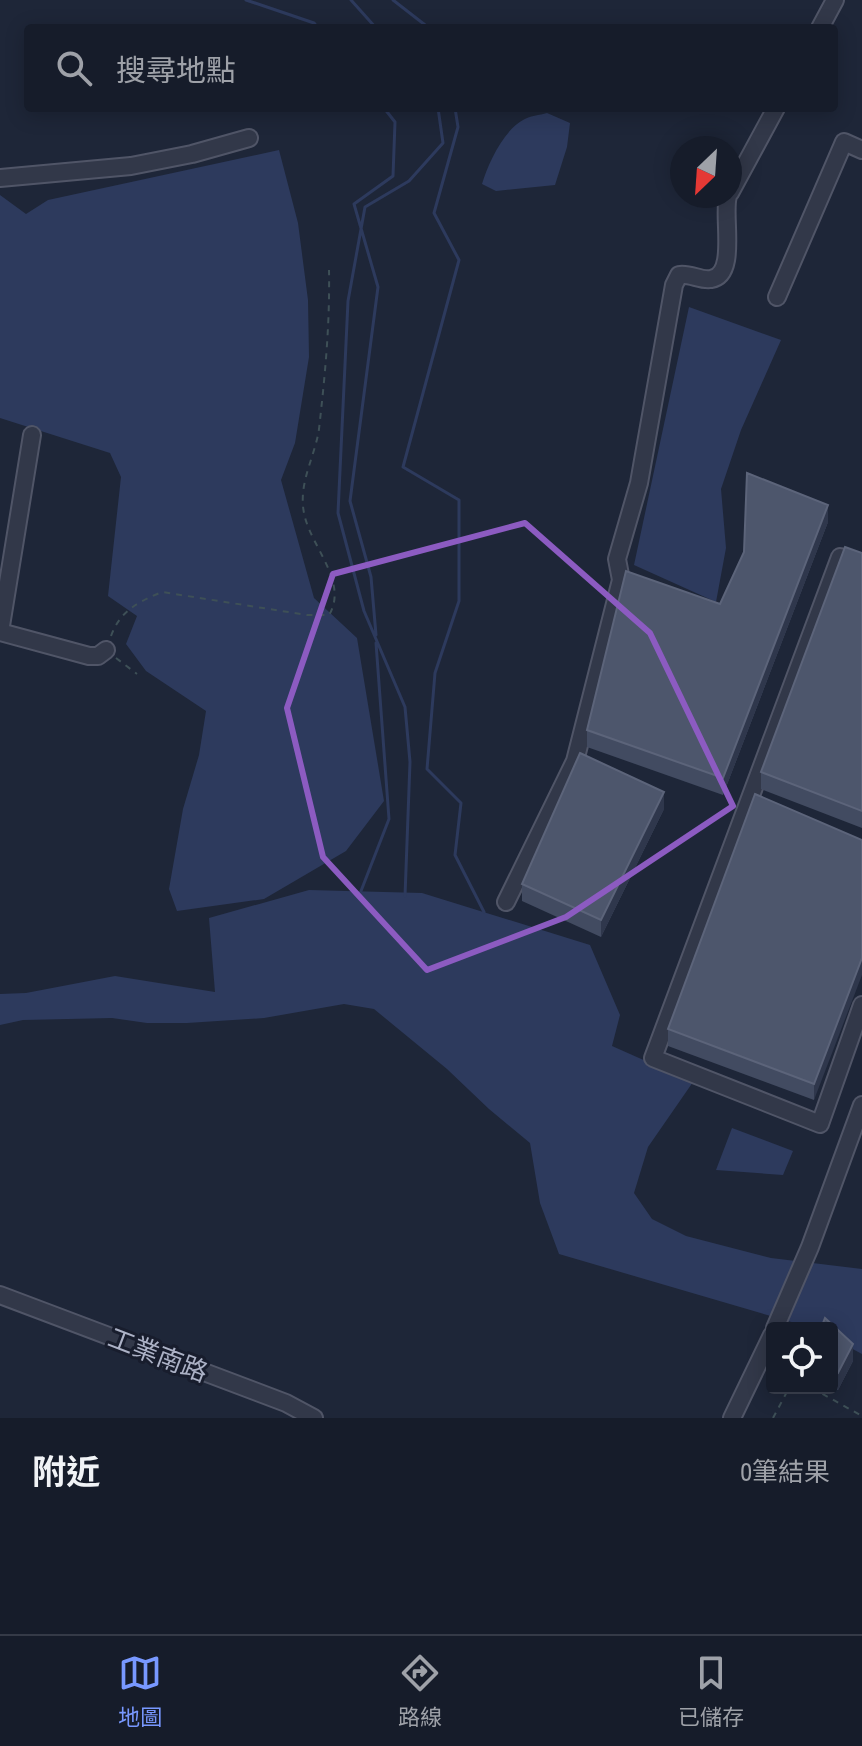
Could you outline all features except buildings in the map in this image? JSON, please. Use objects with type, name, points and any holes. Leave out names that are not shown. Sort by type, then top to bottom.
[{"type":"street","points":[[822,24],[835,0]]},
{"type":"street","points":[[742,170],[774,112]]},
{"type":"street","points":[[0,178],[131,166],[192,154],[249,138]]},
{"type":"street","points":[[777,297],[844,142],[862,150]]},
{"type":"street","points":[[506,902],[575,761],[621,580],[617,559],[639,483],[674,285],[679,275],[709,280],[720,276],[727,250],[728,208]]},
{"type":"street","points":[[32,435],[0,632],[89,656],[98,656],[106,650]]},
{"type":"street","points":[[862,565],[840,557],[756,806],[653,1058],[820,1124],[862,1005]]},
{"type":"street","points":[[778,1322],[810,1247],[862,1105]]},
{"type":"street","name":"工業南路","points":[[0,1295],[286,1403],[314,1418]]},
{"type":"street","points":[[732,1418],[766,1347]]},
{"type":"path","points":[[137,674],[106,650],[121,615],[140,601],[162,592],[307,615],[329,615],[336,605],[335,585],[304,513],[307,469],[318,433],[330,328],[329,270]]},
{"type":"path","points":[[773,1418],[786,1394]]},
{"type":"path","points":[[823,1394],[862,1416]]},
{"type":"highlighted area","points":[[525,523],[650,633],[733,806],[566,917],[427,970],[323,857],[287,708],[333,574]]},
{"type":"water","points":[[547,113],[570,123],[567,147],[555,185],[496,191],[482,184],[492,158],[509,132],[525,119]]},
{"type":"water","points":[[279,150],[298,223],[308,300],[309,357],[295,443],[281,480],[314,598],[357,638],[384,801],[346,851],[264,899],[177,911],[169,889],[183,809],[199,755],[206,711],[146,671],[126,644],[137,616],[108,596],[121,477],[110,453],[0,418],[0,195],[26,214],[48,200]]},
{"type":"water","points":[[689,307],[781,340],[741,430],[721,489],[726,548],[716,602],[634,565]]},
{"type":"water","points":[[309,890],[422,893],[590,945],[620,1015],[612,1046],[693,1082],[648,1147],[634,1193],[652,1219],[686,1236],[771,1258],[862,1269],[862,1354],[838,1341],[838,1322],[791,1322],[559,1254],[540,1203],[530,1143],[374,1009],[344,1004],[264,1018],[187,1023],[147,1023],[112,1018],[23,1020],[0,1025],[0,994],[26,993],[115,976],[215,992],[209,918]]},
{"type":"water","points":[[732,1128],[793,1151],[783,1175],[716,1170]]},
{"type":"waterway","points":[[246,0],[315,24]]},
{"type":"waterway","points":[[351,0],[372,24]]},
{"type":"waterway","points":[[393,0],[424,24]]},
{"type":"waterway","points":[[376,635],[371,577],[350,501],[378,287],[354,204],[393,176],[395,122],[387,112]]},
{"type":"waterway","points":[[405,896],[410,762],[405,707],[364,611],[338,513],[348,301],[365,207],[409,181],[443,143],[439,112]]},
{"type":"waterway","points":[[456,112],[458,127],[434,213],[459,260],[403,467],[459,500],[459,601],[435,673],[427,769],[461,803],[455,855],[484,912]]},
{"type":"waterway","points":[[361,891],[389,819],[376,643]]}]
